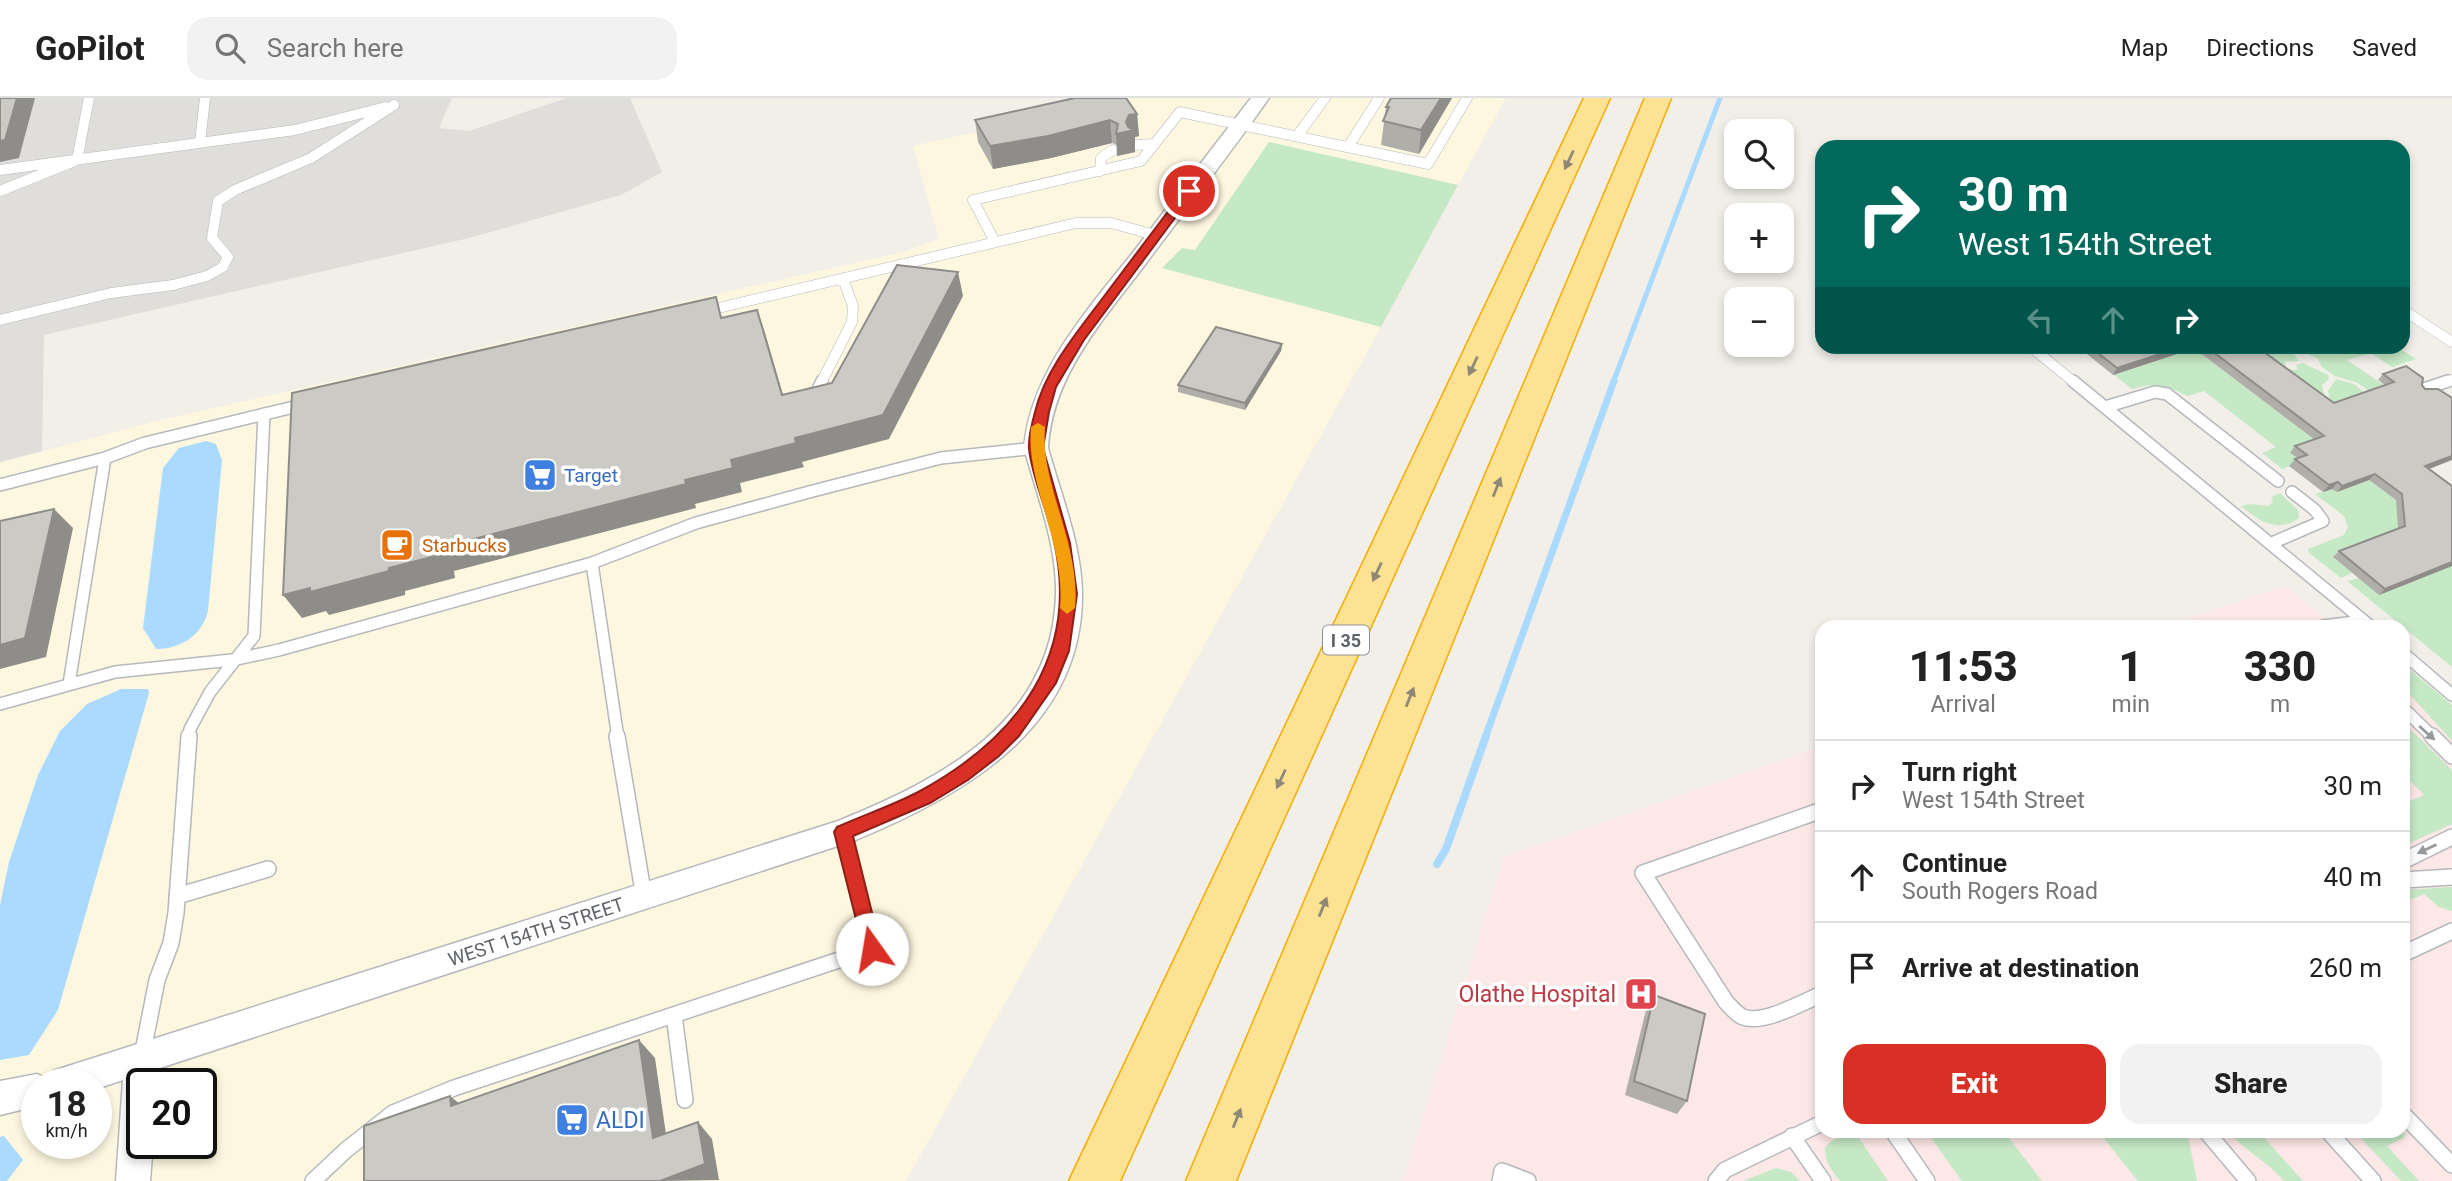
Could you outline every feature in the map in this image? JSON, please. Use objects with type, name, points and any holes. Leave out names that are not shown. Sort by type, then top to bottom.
[{"type":"highway","name":"I 35","points":[[1094,1181],[1597,98]]},
{"type":"highway","points":[[1211,1181],[1658,98]]},
{"type":"street","points":[[993,751],[1034,706],[1050,679],[1066,622],[1069,594],[1062,543],[1036,448],[1037,434],[1050,387],[1079,338],[1260,98]]},
{"type":"street","name":"WEST 154TH STREET","points":[[112,1069],[843,832],[924,797],[961,775],[993,751]]},
{"type":"street","points":[[133,1181],[141,1060]]},
{"type":"street","points":[[0,1098],[21,1093]]},
{"type":"lane","points":[[77,160],[89,98]]},
{"type":"lane","points":[[200,143],[205,98]]},
{"type":"lane","points":[[1297,136],[1325,98]]},
{"type":"lane","points":[[1348,147],[1379,98]]},
{"type":"lane","points":[[995,242],[973,200],[1142,161],[1180,112],[1428,164],[1467,98]]},
{"type":"lane","points":[[0,170],[295,130],[394,101]]},
{"type":"lane","points":[[0,320],[111,293],[173,285],[207,276],[223,267],[228,257],[212,238],[218,201],[235,190],[311,158],[394,101]]},
{"type":"lane","points":[[1135,145],[1155,144]]},
{"type":"lane","points":[[1100,171],[1101,158],[1113,150]]},
{"type":"lane","points":[[0,191],[77,160]]},
{"type":"lane","points":[[695,313],[995,242],[1096,221],[1156,235]]},
{"type":"lane","points":[[818,389],[852,322],[853,306],[843,279]]},
{"type":"lane","points":[[2410,315],[2452,342]]},
{"type":"lane","points":[[2040,354],[2272,543],[2360,620]]},
{"type":"lane","points":[[2424,389],[2452,380]]},
{"type":"lane","points":[[2105,407],[2155,392],[2167,394],[2278,481]]},
{"type":"lane","points":[[0,485],[105,457],[145,443],[318,401]]},
{"type":"lane","points":[[141,1060],[157,980],[171,943],[190,729],[200,708],[232,660],[254,636],[264,414]]},
{"type":"lane","points":[[0,704],[115,672],[232,660],[592,563],[696,523],[941,458],[1036,448]]},
{"type":"lane","points":[[69,684],[105,457]]},
{"type":"lane","points":[[2272,543],[2323,521],[2315,510],[2292,492]]},
{"type":"lane","points":[[592,563],[629,815],[644,897]]},
{"type":"lane","points":[[2410,659],[2452,695]]},
{"type":"lane","points":[[2410,715],[2452,756]]},
{"type":"lane","points":[[1815,812],[1643,873],[1726,1002],[1737,1014],[1749,1018],[1767,1016],[1815,997]]},
{"type":"lane","points":[[313,1181],[346,1150],[393,1114],[454,1088],[872,949],[843,832]]},
{"type":"lane","points":[[2410,858],[2452,837]]},
{"type":"lane","points":[[177,896],[268,869]]},
{"type":"lane","points":[[2410,880],[2452,877]]},
{"type":"lane","points":[[2410,951],[2452,931]]},
{"type":"lane","points":[[674,1015],[685,1100]]},
{"type":"lane","points":[[2410,1121],[2452,1165]]},
{"type":"lane","points":[[1716,1181],[1725,1170],[1815,1126]]},
{"type":"lane","points":[[1793,1136],[1822,1181]]},
{"type":"lane","points":[[1897,1138],[1927,1181]]},
{"type":"lane","points":[[2212,1138],[2248,1181]]},
{"type":"lane","points":[[2334,1138],[2373,1181]]},
{"type":"lane","points":[[1500,1181],[1502,1171],[1528,1181]]},
{"type":"shaded area","points":[[0,98],[452,98],[439,128],[469,131],[567,98],[630,98],[662,172],[621,195],[469,238],[44,335],[42,451],[0,462]]},
{"type":"shaded area","points":[[1130,98],[1506,98],[1458,185],[1269,142],[1195,250],[1164,268],[1381,327],[906,1181],[0,1181],[0,463],[152,422],[903,252],[939,239],[913,146]]},
{"type":"shaded area","points":[[2285,586],[2326,620],[2185,620]]},
{"type":"shaded area","name":"Olathe Hospital","points":[[2410,692],[2452,727],[2452,1181],[1403,1181],[1504,857],[1815,748],[1815,1138],[2410,1138]]},
{"type":"green space","points":[[1269,142],[1458,185],[1381,327],[1162,268],[1182,248],[1195,250]]},
{"type":"green space","points":[[2176,354],[2203,355],[2319,443],[2291,453],[2302,461],[2282,469],[2262,453],[2276,447],[2204,391],[2188,396],[2161,386],[2132,389],[2113,374]]},
{"type":"green space","points":[[2263,354],[2294,354],[2299,361],[2285,362],[2286,368],[2295,370],[2298,369],[2296,365],[2303,363],[2328,375],[2329,379],[2322,385],[2325,397]]},
{"type":"green space","points":[[2308,354],[2368,354],[2347,360],[2397,394],[2374,395],[2358,383],[2335,376],[2322,367],[2318,359]]},
{"type":"green space","points":[[2372,354],[2408,354],[2416,359],[2392,367]]},
{"type":"green space","points":[[2336,379],[2354,384],[2369,397],[2336,407],[2331,403],[2328,391]]},
{"type":"green space","points":[[2369,480],[2404,506],[2408,529],[2333,557],[2352,573],[2341,578],[2309,553],[2308,549],[2344,535],[2348,527],[2344,516],[2315,494],[2332,489],[2337,492]]},
{"type":"green space","points":[[2280,493],[2298,510],[2299,518],[2291,523],[2269,523],[2241,506],[2269,506],[2273,501],[2272,497]]},
{"type":"green space","points":[[2452,566],[2452,667],[2410,633],[2410,620],[2395,620],[2347,581],[2359,578],[2379,595]]},
{"type":"green space","points":[[2410,670],[2452,705],[2452,741],[2410,695]]},
{"type":"green space","points":[[2410,729],[2452,770],[2452,824],[2410,843],[2410,801],[2424,795],[2410,781]]},
{"type":"green space","points":[[2452,887],[2452,911],[2439,907],[2424,894],[2410,900],[2410,890]]},
{"type":"green space","points":[[1838,1138],[1859,1138],[1888,1181],[1840,1181],[1831,1170],[1826,1157],[1825,1148]]},
{"type":"green space","points":[[1931,1138],[2009,1138],[2042,1181],[1962,1181]]},
{"type":"green space","points":[[2104,1138],[2188,1138],[2197,1181],[2138,1181]]},
{"type":"green space","points":[[2235,1138],[2264,1138],[2303,1181],[2284,1181]]},
{"type":"green space","points":[[2361,1138],[2404,1138],[2387,1146],[2419,1181],[2401,1181]]},
{"type":"green space","points":[[1776,1168],[1791,1172],[1800,1181],[1743,1181]]},
{"type":"water","points":[[206,441],[216,444],[222,460],[208,611],[201,627],[189,639],[173,647],[156,649],[143,628],[163,468],[179,448]]},
{"type":"water","points":[[121,689],[148,689],[149,693],[58,1010],[29,1055],[0,1060],[0,905],[9,862],[38,775],[60,731],[87,704]]},
{"type":"water","points":[[4,1136],[23,1160],[7,1181],[0,1181],[0,1137]]},
{"type":"building","points":[[0,98],[17,98],[5,140],[0,141]]},
{"type":"building","points":[[1075,98],[1126,98],[1137,114],[1129,115],[1126,122],[1128,127],[1134,130],[1116,134],[1118,124],[1110,120],[1048,136],[990,146],[975,120]]},
{"type":"building","points":[[1391,98],[1441,98],[1421,130],[1383,121]]},
{"type":"building","name":"Target","points":[[897,265],[958,272],[883,415],[795,438],[796,443],[731,460],[733,468],[685,480],[686,484],[439,548],[439,555],[389,568],[389,571],[310,592],[310,588],[283,595],[292,393],[716,297],[721,318],[757,310],[782,395],[832,383]]},
{"type":"building","points":[[1216,327],[1282,344],[1245,403],[1178,385]]},
{"type":"building","points":[[2099,354],[2160,354],[2117,368]]},
{"type":"building","points":[[2216,354],[2267,354],[2334,403],[2394,382],[2383,374],[2406,366],[2423,378],[2422,385],[2425,389],[2438,389],[2452,398],[2452,456],[2425,466],[2452,486],[2452,562],[2385,589],[2339,551],[2405,526],[2402,494],[2375,474],[2342,486],[2338,482],[2329,485],[2295,459],[2307,455],[2295,446],[2324,436]]},
{"type":"building","points":[[54,509],[25,638],[0,645],[0,521]]},
{"type":"building","points":[[1654,995],[1705,1014],[1687,1101],[1634,1081]]},
{"type":"building","name":"ALDI","points":[[639,1040],[653,1138],[698,1122],[705,1164],[660,1181],[364,1181],[364,1126],[450,1096],[451,1106]]},
{"type":"waterway","points":[[1613,383],[1720,98]]},
{"type":"waterway","points":[[1485,738],[1614,381]]},
{"type":"waterway","points":[[1437,864],[1446,849],[1486,736]]},
{"type":"slow traffic","points":[[1038,427],[1036,448],[1062,543],[1069,594],[1067,608]]},
{"type":"place","name":"Target","points":[[540,475]]},
{"type":"place","name":"Starbucks","points":[[397,545]]},
{"type":"place","name":"Olathe Hospital","points":[[1641,994]]},
{"type":"place","name":"ALDI","points":[[572,1120]]},
{"type":"route","points":[[872,949],[843,832],[924,797],[961,775],[993,751],[1013,731],[1034,706],[1050,679],[1060,651],[1069,594],[1062,543],[1036,448],[1042,412],[1050,387],[1079,338],[1189,191]]}]
